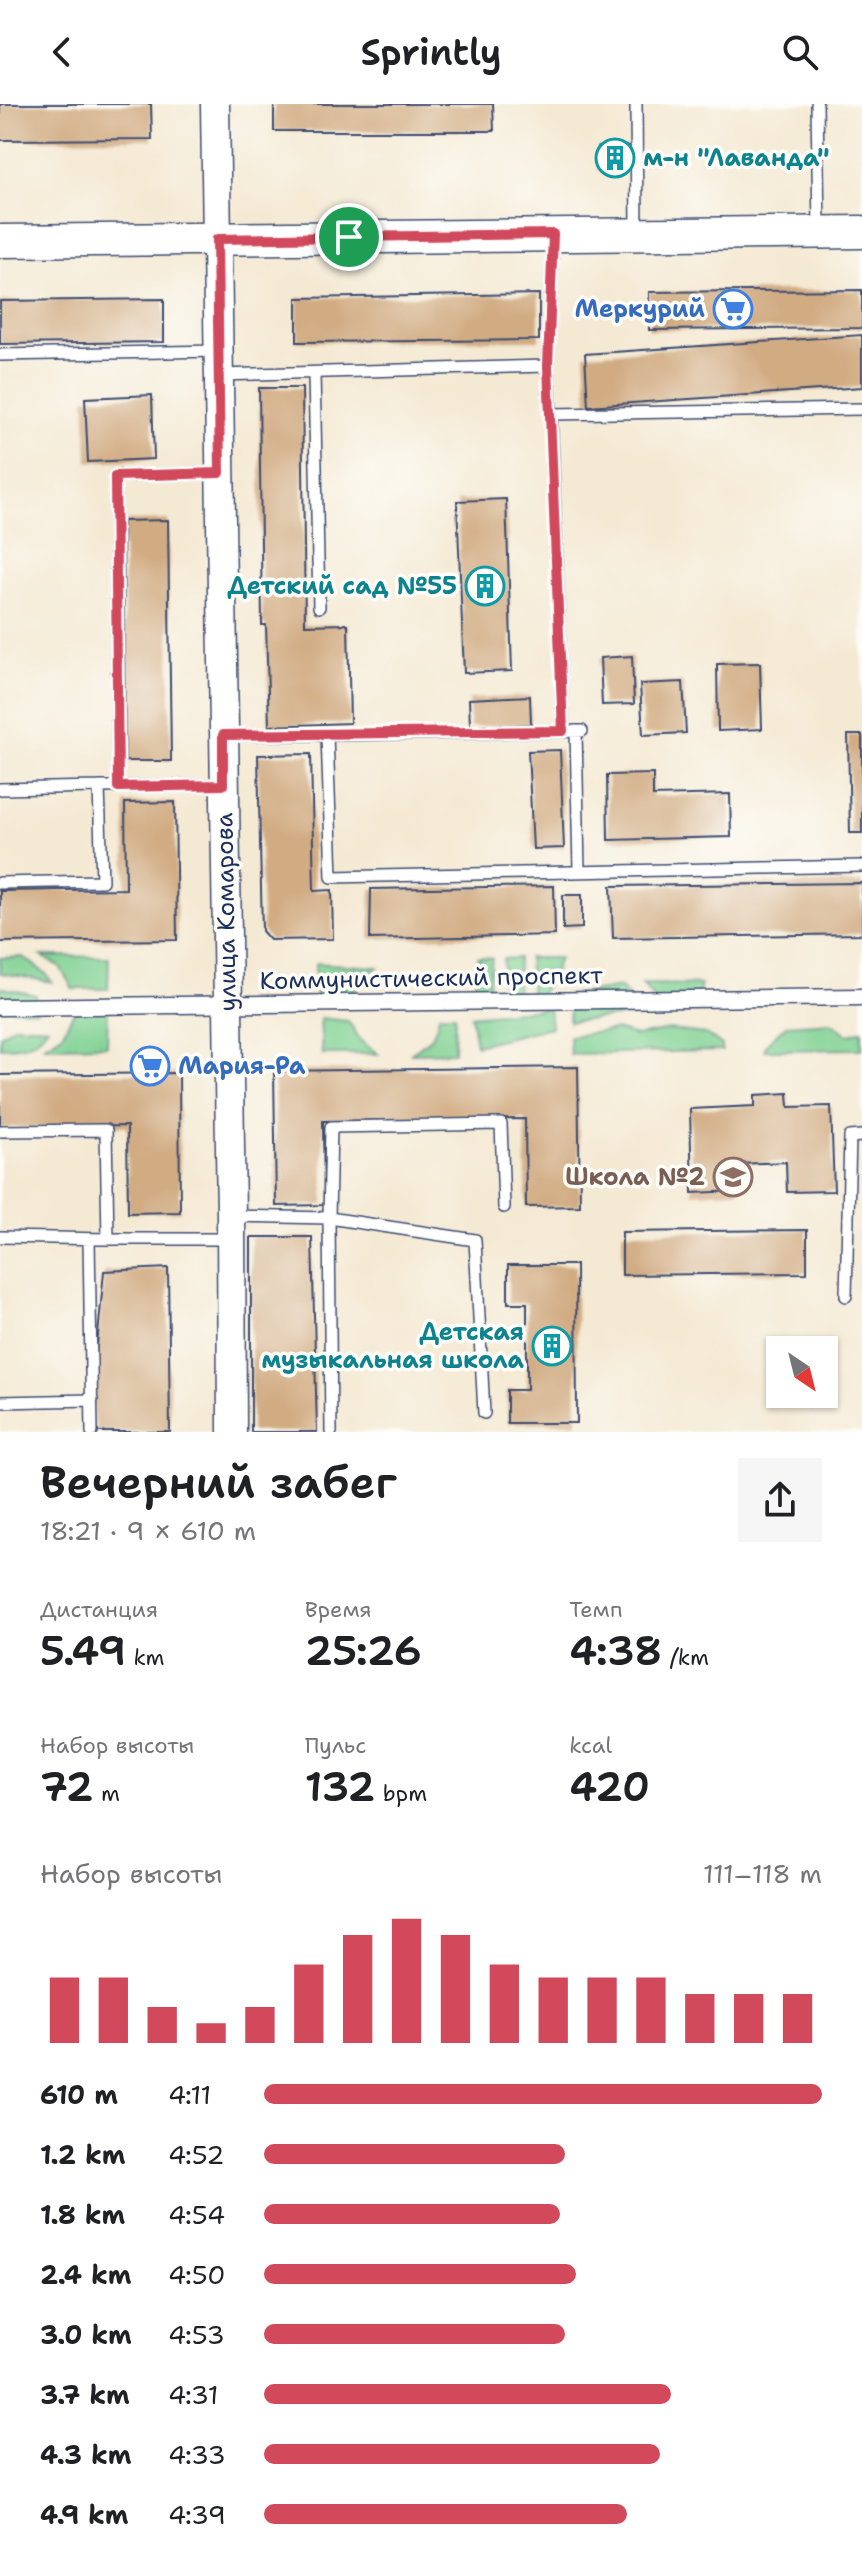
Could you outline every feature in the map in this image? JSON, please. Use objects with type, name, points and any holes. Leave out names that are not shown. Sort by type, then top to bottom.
[{"type":"main road","points":[[0,241],[862,232]]},
{"type":"street","name":"улица Комарова","points":[[215,104],[232,1432]]},
{"type":"street","name":"Коммунистический проспект","points":[[0,1007],[862,997]]},
{"type":"lane","points":[[636,104],[637,234]]},
{"type":"lane","points":[[817,104],[819,232]]},
{"type":"lane","points":[[553,234],[548,366],[563,731]]},
{"type":"lane","points":[[0,355],[219,363],[314,373],[548,366]]},
{"type":"lane","points":[[314,373],[319,607]]},
{"type":"lane","points":[[551,414],[862,409]]},
{"type":"lane","points":[[118,787],[115,476],[220,473]]},
{"type":"lane","points":[[223,735],[579,731],[579,870]]},
{"type":"lane","points":[[327,735],[332,877],[862,866]]},
{"type":"lane","points":[[0,789],[223,785]]},
{"type":"lane","points":[[0,883],[102,881],[99,787]]},
{"type":"lane","points":[[331,1432],[331,1127],[501,1124],[504,1207]]},
{"type":"lane","points":[[0,1131],[106,1130],[108,1239]]},
{"type":"lane","points":[[846,1296],[850,1137],[862,1136]]},
{"type":"lane","points":[[0,1237],[108,1239],[329,1218],[475,1240],[484,1413]]},
{"type":"lane","points":[[89,1239],[92,1432]]},
{"type":"lane","points":[[0,1402],[92,1400]]},
{"type":"green space","points":[[42,956],[109,957],[108,989],[73,989],[60,967]]},
{"type":"green space","points":[[23,957],[52,982],[0,973],[0,958]]},
{"type":"green space","points":[[478,957],[492,958],[487,997],[474,994]]},
{"type":"green space","points":[[518,958],[517,996],[502,998],[503,959]]},
{"type":"green space","points":[[528,958],[559,958],[552,977],[539,996],[531,996]]},
{"type":"green space","points":[[315,963],[378,967],[358,982],[350,1000],[316,1000]]},
{"type":"green space","points":[[642,984],[701,985],[696,1002],[663,1010]]},
{"type":"green space","points":[[0,987],[36,995],[37,1011],[0,1007]]},
{"type":"green space","points":[[619,987],[646,1014],[569,1022],[569,996]]},
{"type":"green space","points":[[549,1008],[551,1027],[476,1045],[471,1016]]},
{"type":"green space","points":[[108,1009],[107,1045],[43,1046],[62,1034],[75,1010]]},
{"type":"green space","points":[[439,1014],[455,1014],[454,1052],[410,1053],[430,1037]]},
{"type":"green space","points":[[320,1018],[348,1021],[361,1041],[378,1054],[322,1054]]},
{"type":"green space","points":[[831,1022],[848,1035],[862,1030],[862,1049],[764,1050],[765,1045],[786,1025]]},
{"type":"green space","points":[[15,1025],[48,1027],[27,1044],[0,1047],[0,1035]]},
{"type":"green space","points":[[616,1030],[636,1036],[670,1030],[706,1034],[722,1046],[722,1051],[570,1054],[569,1036]]},
{"type":"building","points":[[0,104],[151,104],[152,139],[0,140]]},
{"type":"building","points":[[274,104],[493,104],[494,131],[274,131]]},
{"type":"building","name":"м-н \"Лаванда\"","points":[[632,146],[633,170],[598,171],[598,147]]},
{"type":"building","points":[[862,290],[862,328],[649,330],[649,292]]},
{"type":"building","points":[[539,294],[539,340],[297,342],[297,298]]},
{"type":"building","points":[[164,299],[164,342],[0,344],[0,301]]},
{"type":"building","points":[[862,335],[862,387],[588,406],[585,354]]},
{"type":"building","points":[[259,388],[302,388],[305,625],[348,624],[350,723],[269,726],[266,625],[262,625]]},
{"type":"building","points":[[152,395],[154,459],[88,462],[85,398]]},
{"type":"building","name":"Детский сад №55","points":[[506,499],[512,671],[464,673],[457,501]]},
{"type":"building","points":[[168,520],[171,761],[125,761],[123,521]]},
{"type":"building","points":[[632,656],[634,704],[602,705],[600,658]]},
{"type":"building","points":[[760,663],[762,729],[718,731],[717,664]]},
{"type":"building","points":[[683,682],[686,733],[643,735],[640,684]]},
{"type":"building","points":[[530,696],[531,724],[470,727],[469,699]]},
{"type":"building","points":[[848,735],[862,735],[862,833],[850,833]]},
{"type":"building","points":[[560,750],[564,848],[533,849],[528,751]]},
{"type":"building","points":[[311,754],[314,891],[332,890],[333,939],[270,940],[262,931],[258,755]]},
{"type":"building","points":[[653,774],[653,796],[730,794],[731,837],[608,840],[607,775]]},
{"type":"building","points":[[175,802],[177,940],[0,942],[0,891],[126,889],[125,803]]},
{"type":"building","points":[[862,883],[862,934],[613,938],[611,886]]},
{"type":"building","points":[[554,886],[555,935],[370,939],[371,889]]},
{"type":"building","points":[[563,895],[582,895],[582,928],[563,929]]},
{"type":"building","points":[[578,1067],[580,1206],[526,1207],[525,1119],[323,1121],[324,1205],[276,1206],[274,1071]]},
{"type":"building","points":[[179,1073],[180,1212],[128,1213],[127,1126],[0,1128],[0,1075]]},
{"type":"building","points":[[788,1093],[789,1107],[831,1106],[834,1191],[787,1192],[786,1162],[738,1164],[739,1191],[692,1193],[690,1109],[755,1106],[755,1095]]},
{"type":"building","points":[[807,1230],[807,1273],[622,1275],[622,1232]]},
{"type":"building","points":[[251,1237],[312,1237],[317,1432],[251,1432]]},
{"type":"building","name":"Детская музыкальная школа","points":[[508,1265],[576,1265],[577,1423],[507,1423],[507,1390],[527,1390],[527,1303],[508,1303]]},
{"type":"building","points":[[168,1268],[170,1432],[96,1432],[92,1400],[104,1271]]},
{"type":"place","name":"м-н \"Лаванда\"","points":[[615,158]]},
{"type":"place","name":"Меркурий","points":[[733,309]]},
{"type":"place","name":"Детский сад №55","points":[[485,586]]},
{"type":"place","name":"Мария-Ра","points":[[150,1066]]},
{"type":"place","name":"Школа №2","points":[[733,1177]]},
{"type":"place","name":"Детская музыкальная школа","points":[[552,1346]]},
{"type":"route","points":[[553,234],[548,366],[563,731],[223,735],[223,785],[118,787],[115,476],[220,473],[217,239],[349,237],[553,234]]}]
